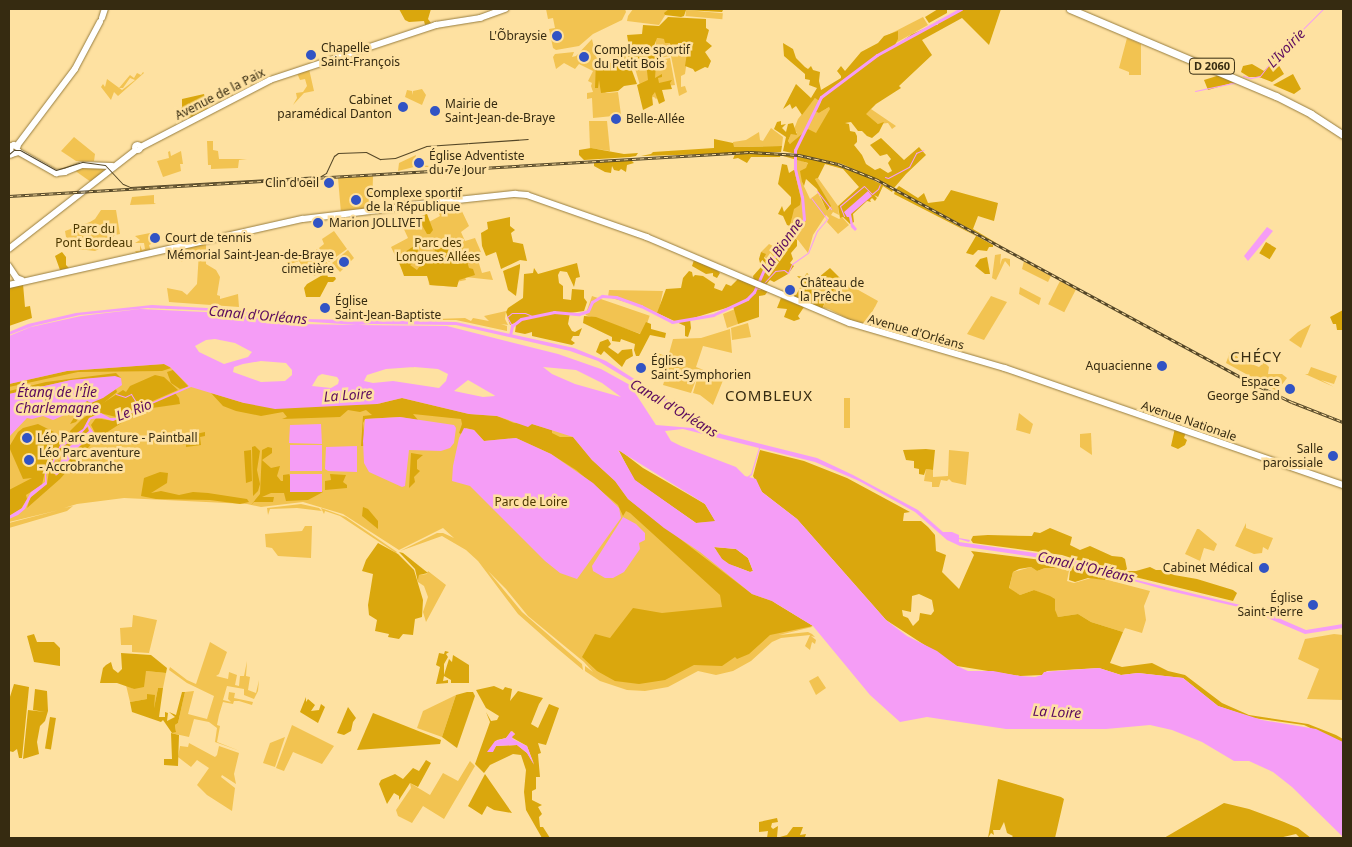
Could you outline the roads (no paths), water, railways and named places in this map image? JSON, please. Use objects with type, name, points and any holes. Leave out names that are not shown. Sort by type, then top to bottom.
[{"type":"highway","name":"D 2060","points":[[1070,9],[1276,96],[1311,114],[1343,134]]},
{"type":"highway","name":"D 2060","points":[[1076,9],[1280,96],[1305,108],[1343,134]]},
{"type":"main road","points":[[13,154],[75,69],[105,9]]},
{"type":"main road","name":"Avenue de la Paix","points":[[138,147],[264,82],[436,25],[480,18],[506,9]]},
{"type":"main road","points":[[17,146],[10,147],[13,154],[56,174],[82,166],[109,168],[138,147]]},
{"type":"main road","points":[[9,248],[138,147]]},
{"type":"main road","name":"Avenue d'Orléans","points":[[14,282],[31,280],[303,219],[524,194],[647,237],[756,285],[850,323],[987,362],[1052,384]]},
{"type":"main road","points":[[9,267],[14,282]]},
{"type":"main road","name":"Avenue Nationale","points":[[1052,384],[1343,484]]},
{"type":"water","points":[[868,191],[872,196],[851,214],[853,224],[857,229],[855,231],[851,227],[849,217],[844,212]]},
{"type":"water","points":[[1267,227],[1273,231],[1248,261],[1244,256]]},
{"type":"water","points":[[152,305],[225,309],[302,319],[456,322],[574,348],[606,361],[721,434],[817,458],[853,475],[918,510],[943,532],[952,532],[959,535],[959,538],[970,540],[969,542],[959,539],[959,542],[1063,557],[1116,575],[1257,609],[1306,630],[1343,624],[1343,628],[1305,634],[1247,609],[1166,590],[1062,561],[960,546],[947,540],[915,512],[859,481],[815,462],[683,429],[665,431],[671,441],[736,467],[745,476],[756,479],[762,492],[797,519],[886,620],[907,636],[937,651],[957,666],[968,671],[993,671],[1035,677],[1042,675],[1044,672],[1099,668],[1121,675],[1138,673],[1183,678],[1218,706],[1262,720],[1316,729],[1343,742],[1343,837],[1292,787],[1273,772],[1249,761],[1234,761],[1202,742],[1172,730],[1150,725],[1106,729],[1006,729],[927,717],[900,722],[870,695],[813,626],[772,601],[752,594],[700,552],[664,528],[628,499],[615,481],[592,460],[573,437],[532,424],[528,427],[497,416],[469,414],[402,398],[377,404],[275,409],[244,403],[191,387],[113,421],[102,418],[91,419],[88,424],[94,433],[75,450],[64,468],[57,475],[53,473],[55,470],[52,467],[49,468],[46,475],[47,484],[31,497],[25,509],[9,519],[9,516],[22,508],[31,492],[45,482],[45,471],[52,462],[61,443],[83,429],[89,418],[101,413],[110,418],[117,418],[189,386],[170,367],[164,364],[67,371],[9,384],[9,336],[31,327],[81,316],[140,309],[226,313],[298,324],[357,325],[298,321],[216,311],[148,308],[80,315],[33,326],[9,335],[9,332],[28,324],[76,313]],"holes":[[[358,325],[456,325],[570,351],[598,361],[646,390],[704,429],[656,425],[630,385],[601,369],[558,354],[447,326]],[[215,339],[235,343],[252,352],[248,357],[224,364],[199,352],[195,346],[206,340]],[[261,361],[286,363],[292,370],[292,375],[285,381],[261,382],[233,372],[234,367]],[[414,367],[438,369],[448,374],[446,381],[439,388],[393,381],[373,383],[364,381],[367,375],[386,369]],[[543,367],[576,370],[602,383],[621,397],[575,384],[552,374]],[[322,374],[337,377],[339,380],[338,384],[331,388],[312,386],[318,376]],[[468,380],[495,396],[483,397],[454,391]],[[88,426],[89,431],[64,451],[61,461],[55,468],[53,465],[59,449],[80,435]],[[618,450],[705,504],[715,521],[696,523],[635,480]],[[714,547],[736,549],[748,558],[753,571],[750,572],[729,564],[722,559]]]},
{"type":"water","name":"Étang de l'Île Charlemagne","points":[[115,376],[121,378],[122,385],[103,398],[91,403],[87,401],[76,410],[53,420],[43,416],[32,419],[27,418],[9,437],[9,394],[71,380]]},
{"type":"water","points":[[400,417],[454,425],[456,428],[454,443],[450,448],[441,451],[409,450],[405,486],[402,487],[369,472],[364,463],[363,441],[365,419]]},
{"type":"water","points":[[321,424],[322,444],[289,443],[290,425]]},
{"type":"water","points":[[464,428],[474,430],[484,441],[516,438],[551,454],[593,483],[619,508],[621,518],[577,579],[560,573],[545,561],[470,486],[452,481],[459,438]]},
{"type":"water","points":[[290,445],[322,445],[322,471],[290,471]]},
{"type":"water","points":[[357,446],[357,472],[328,471],[325,469],[326,447]]},
{"type":"water","points":[[290,474],[322,474],[322,492],[290,492]]},
{"type":"water","points":[[623,517],[636,524],[645,533],[645,540],[639,543],[640,549],[624,572],[613,578],[605,578],[593,571],[592,566]]},
{"type":"water","points":[[511,731],[515,734],[512,737],[513,739],[527,746],[534,765],[527,753],[517,745],[496,746],[493,752],[487,752],[495,741],[506,738]]},
{"type":"waterway","name":"La Bionne","points":[[510,335],[512,326],[521,319],[554,312],[579,314],[588,311],[592,302],[602,296],[616,297],[641,306],[672,322],[713,315],[747,299],[754,292],[765,267],[797,231],[804,219],[802,197],[795,168],[795,150],[821,97],[877,55],[961,9]]},
{"type":"waterway","name":"L'Ivoirie","points":[[1243,76],[1251,78],[1260,76],[1274,58],[1323,9]]},
{"type":"waterway","name":"L'Ivoirie","points":[[1195,91],[1234,83]]},
{"type":"waterway","name":"L'Ivoirie","points":[[885,177],[888,178],[909,167],[916,153],[923,150]]},
{"type":"waterway","name":"L'Ivoirie","points":[[844,216],[840,206],[864,186],[872,194],[878,189],[880,184]]},
{"type":"waterway","points":[[817,191],[831,209]]},
{"type":"waterway","name":"L'Ivoirie","points":[[764,283],[775,271],[784,270],[788,273],[792,264],[808,253],[817,231],[827,219],[811,198]]},
{"type":"waterway","name":"L'Ivoirie","points":[[756,288],[760,289]]},
{"type":"waterway","points":[[512,326],[507,317],[512,313],[525,313],[532,316]]},
{"type":"waterway","name":"Le Rio","points":[[116,394],[125,397],[131,394],[139,407]]},
{"type":"waterway","points":[[747,477],[751,474],[759,447]]},
{"type":"tram line","points":[[9,154],[14,150],[20,150],[56,170],[83,162],[105,165],[123,184],[130,187],[321,176],[326,173],[334,156],[338,153],[366,152],[380,159],[395,158],[426,146],[528,139]]},
{"type":"railway","points":[[9,196],[750,152],[799,155],[838,164],[876,179],[1246,380],[1292,402],[1343,422]]},
{"type":"place","name":"L'Õbraysie","points":[[557,36]]},
{"type":"place","name":"Chapelle Saint-François","points":[[311,55]]},
{"type":"place","name":"Complexe sportif du Petit Bois","points":[[584,57]]},
{"type":"place","name":"Cabinet paramédical Danton","points":[[403,107]]},
{"type":"place","name":"Mairie de Saint-Jean-de-Braye","points":[[435,111]]},
{"type":"place","name":"Belle-Allée","points":[[616,119]]},
{"type":"place","name":"Église Adventiste du 7e Jour","points":[[419,163]]},
{"type":"place","name":"Clin d'oeil","points":[[329,183]]},
{"type":"place","name":"Complexe sportif de la République","points":[[356,200]]},
{"type":"place","name":"Marion JOLLIVET","points":[[318,223]]},
{"type":"place","name":"Court de tennis","points":[[155,238]]},
{"type":"place","name":"Mémorial Saint-Jean-de-Braye cimetière","points":[[344,262]]},
{"type":"place","name":"Château de la Prêche","points":[[790,290]]},
{"type":"place","name":"Église Saint-Jean-Baptiste","points":[[325,308]]},
{"type":"place","name":"Aquacienne","points":[[1162,366]]},
{"type":"place","name":"Église Saint-Symphorien","points":[[641,368]]},
{"type":"place","name":"Espace George Sand","points":[[1290,389]]},
{"type":"place","name":"Léo Parc aventure - Paintball","points":[[27,438]]},
{"type":"place","name":"Salle paroissiale","points":[[1333,456]]},
{"type":"place","name":"Léo Parc aventure - Accrobranche","points":[[29,460]]},
{"type":"place","name":"Cabinet Médical","points":[[1264,568]]},
{"type":"place","name":"Église Saint-Pierre","points":[[1313,605]]},
{"type":"district","name":"CHÉCY","points":[[1256,357]]},
{"type":"district","name":"COMBLEUX","points":[[769,396]]},
{"type":"park label","name":"Parc du Pont Bordeau","points":[[94,236]]},
{"type":"park label","name":"Parc des Longues Allées","points":[[438,250]]},
{"type":"park label","name":"Parc de Loire","points":[[531,502]]},
{"type":"water label","name":"Canal d'Orléans","points":[[258,315]]},
{"type":"water label","name":"La Loire","points":[[348,395]]},
{"type":"water label","name":"Canal d'Orléans","points":[[674,408]]},
{"type":"water label","name":"Canal d'Orléans","points":[[1086,567]]},
{"type":"water label","name":"La Loire","points":[[1057,712]]}]
